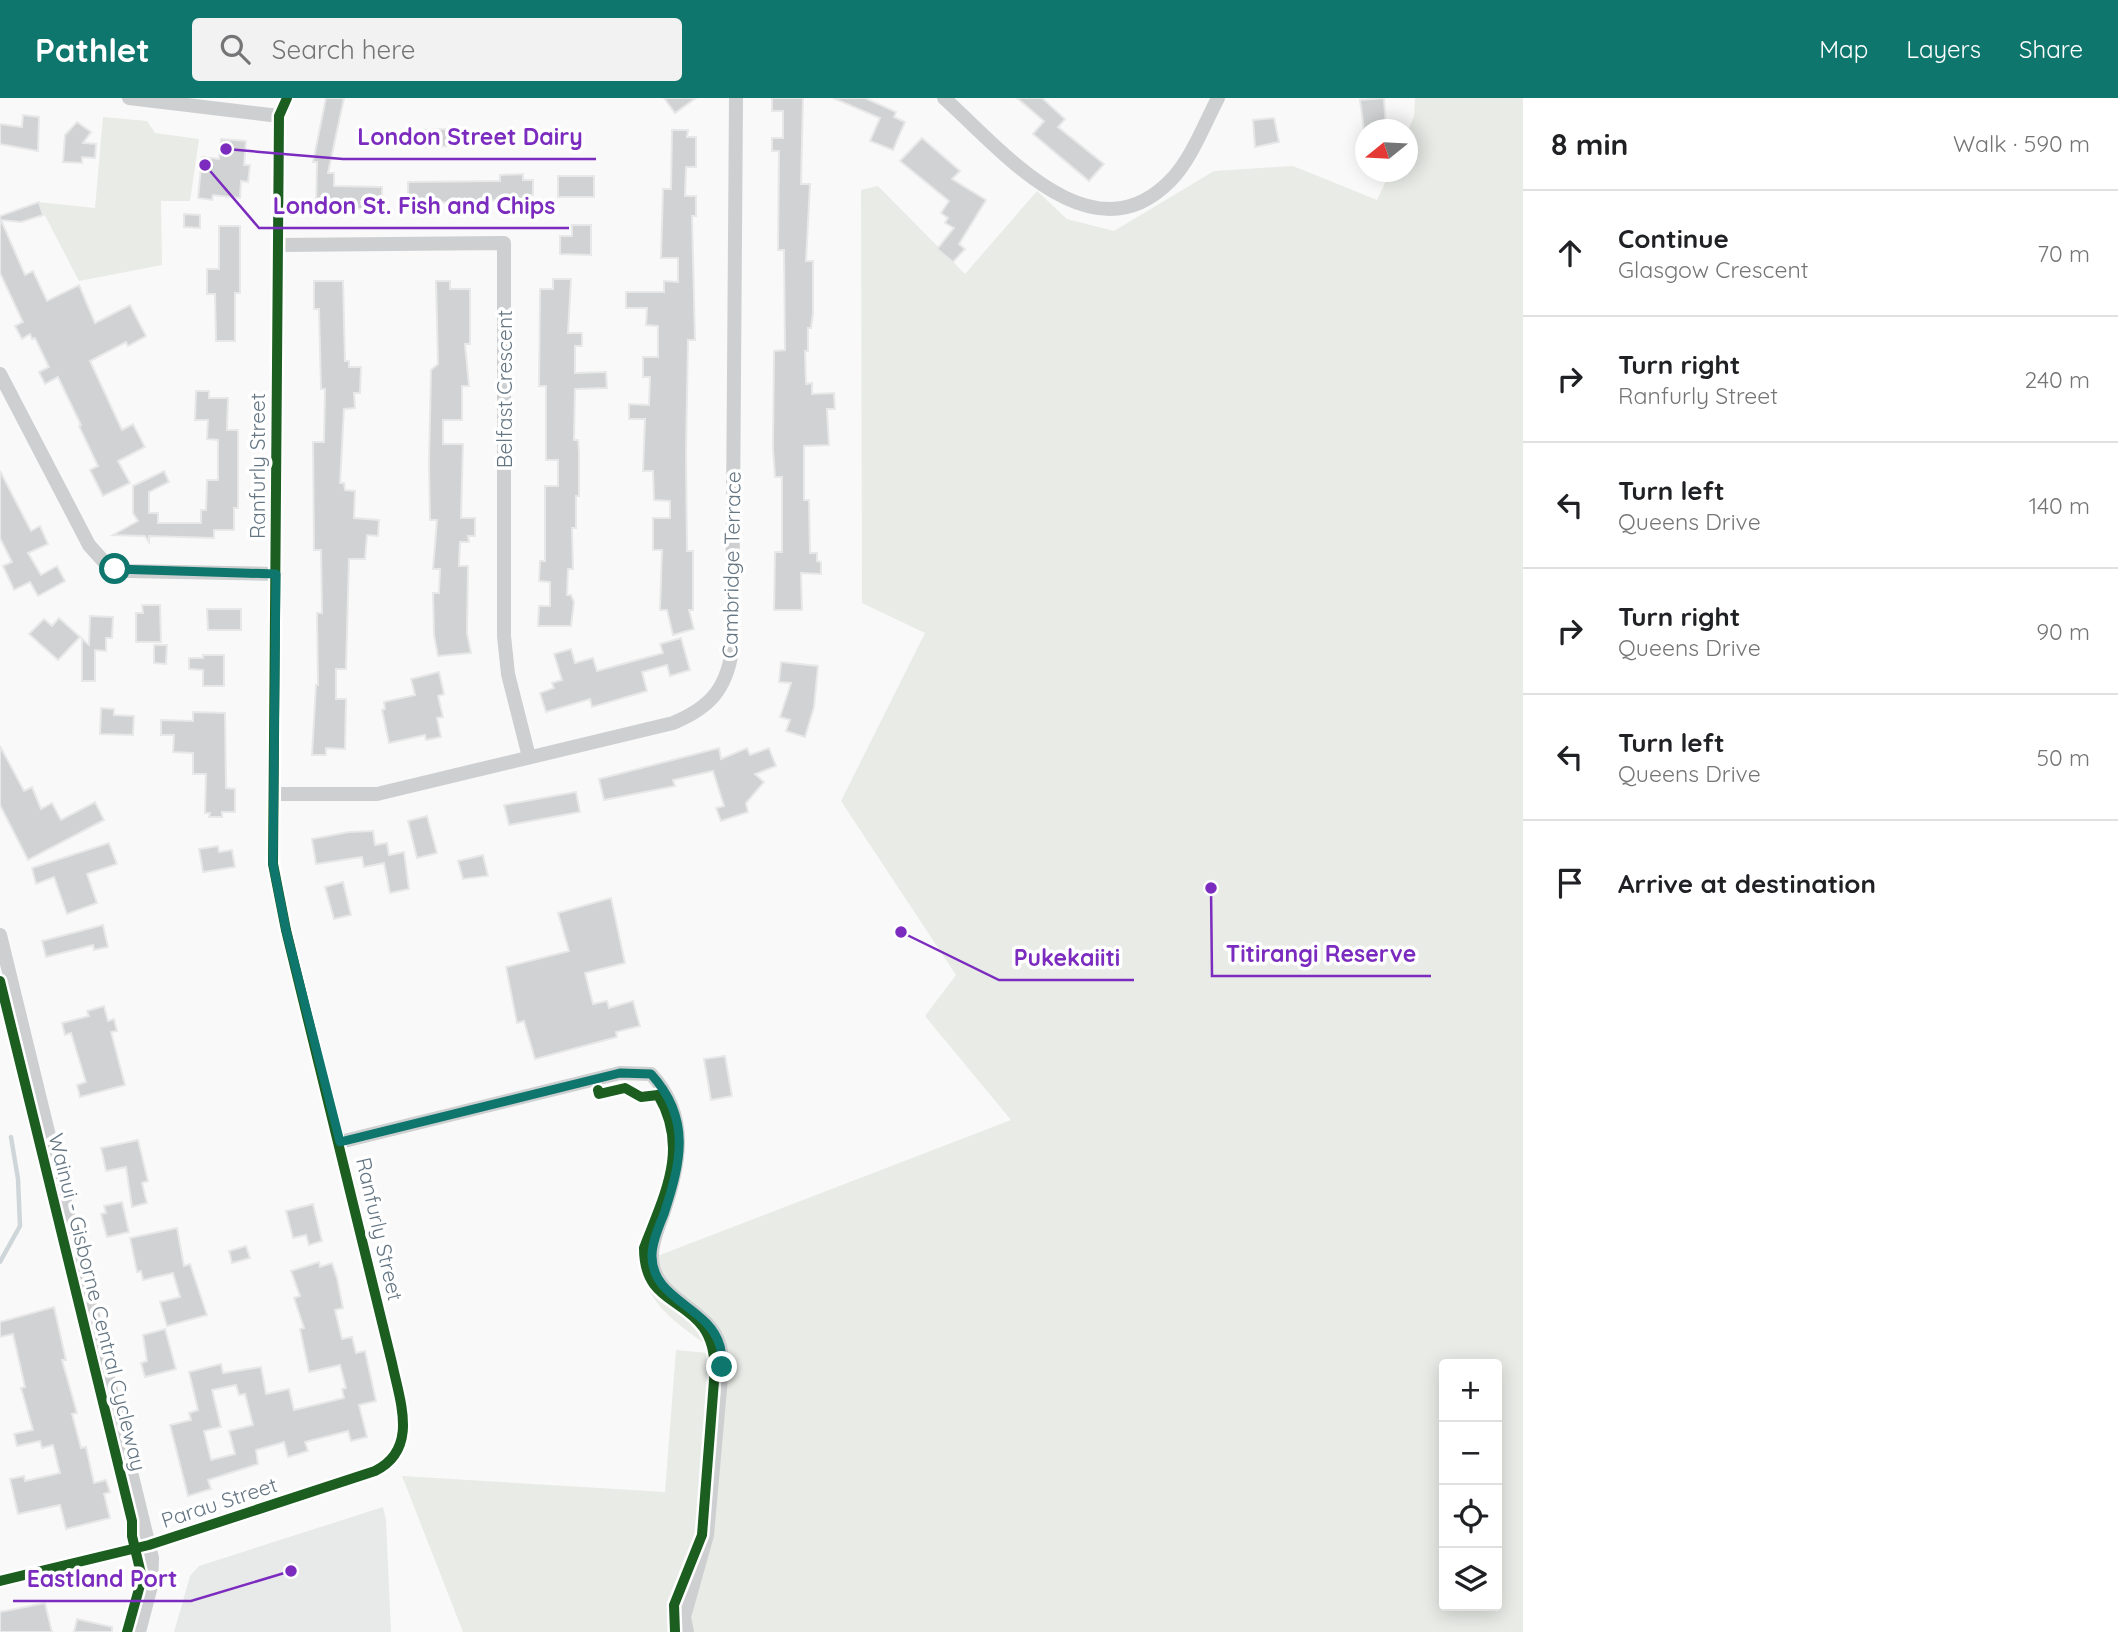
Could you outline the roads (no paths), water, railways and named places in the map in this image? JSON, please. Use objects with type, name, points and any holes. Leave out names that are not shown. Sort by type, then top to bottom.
[{"type":"street","points":[[129,98],[279,116]]},
{"type":"street","name":"Ranfurly Street","points":[[287,98],[279,116],[273,864],[286,930],[340,1142],[403,1417],[399,1451]]},
{"type":"street","name":"Cambridge Terrace","points":[[275,794],[377,793],[685,718],[711,701],[728,674],[732,651],[736,98]]},
{"type":"street","points":[[944,98],[1062,199],[1103,210],[1136,203],[1155,194],[1171,180],[1218,98]]},
{"type":"street","name":"Belfast Crescent","points":[[278,245],[504,243],[504,636],[508,674],[529,757]]},
{"type":"street","points":[[0,374],[89,545],[106,564],[128,571],[276,574]]},
{"type":"street","points":[[0,935],[149,1545],[153,1571],[139,1632]]},
{"type":"street","points":[[340,1142],[620,1073],[651,1074],[673,1106],[679,1128],[679,1161],[652,1254],[655,1275],[663,1287],[698,1313],[710,1329],[720,1345],[722,1367],[707,1535],[684,1617],[687,1632]]},
{"type":"street","name":"Parau Street","points":[[0,1581],[149,1545],[375,1471],[390,1464],[399,1451]]},
{"type":"waterway","points":[[0,1262],[20,1226],[18,1179],[11,1137]]},
{"type":"place","name":"London Street Dairy","points":[[226,149]]},
{"type":"place","name":"London St. Fish and Chips","points":[[205,165]]},
{"type":"place","name":"Titirangi Reserve","points":[[1211,888]]},
{"type":"place","name":"Pukekaiiti","points":[[901,932]]},
{"type":"place","name":"Eastland Port","points":[[291,1571]]}]
